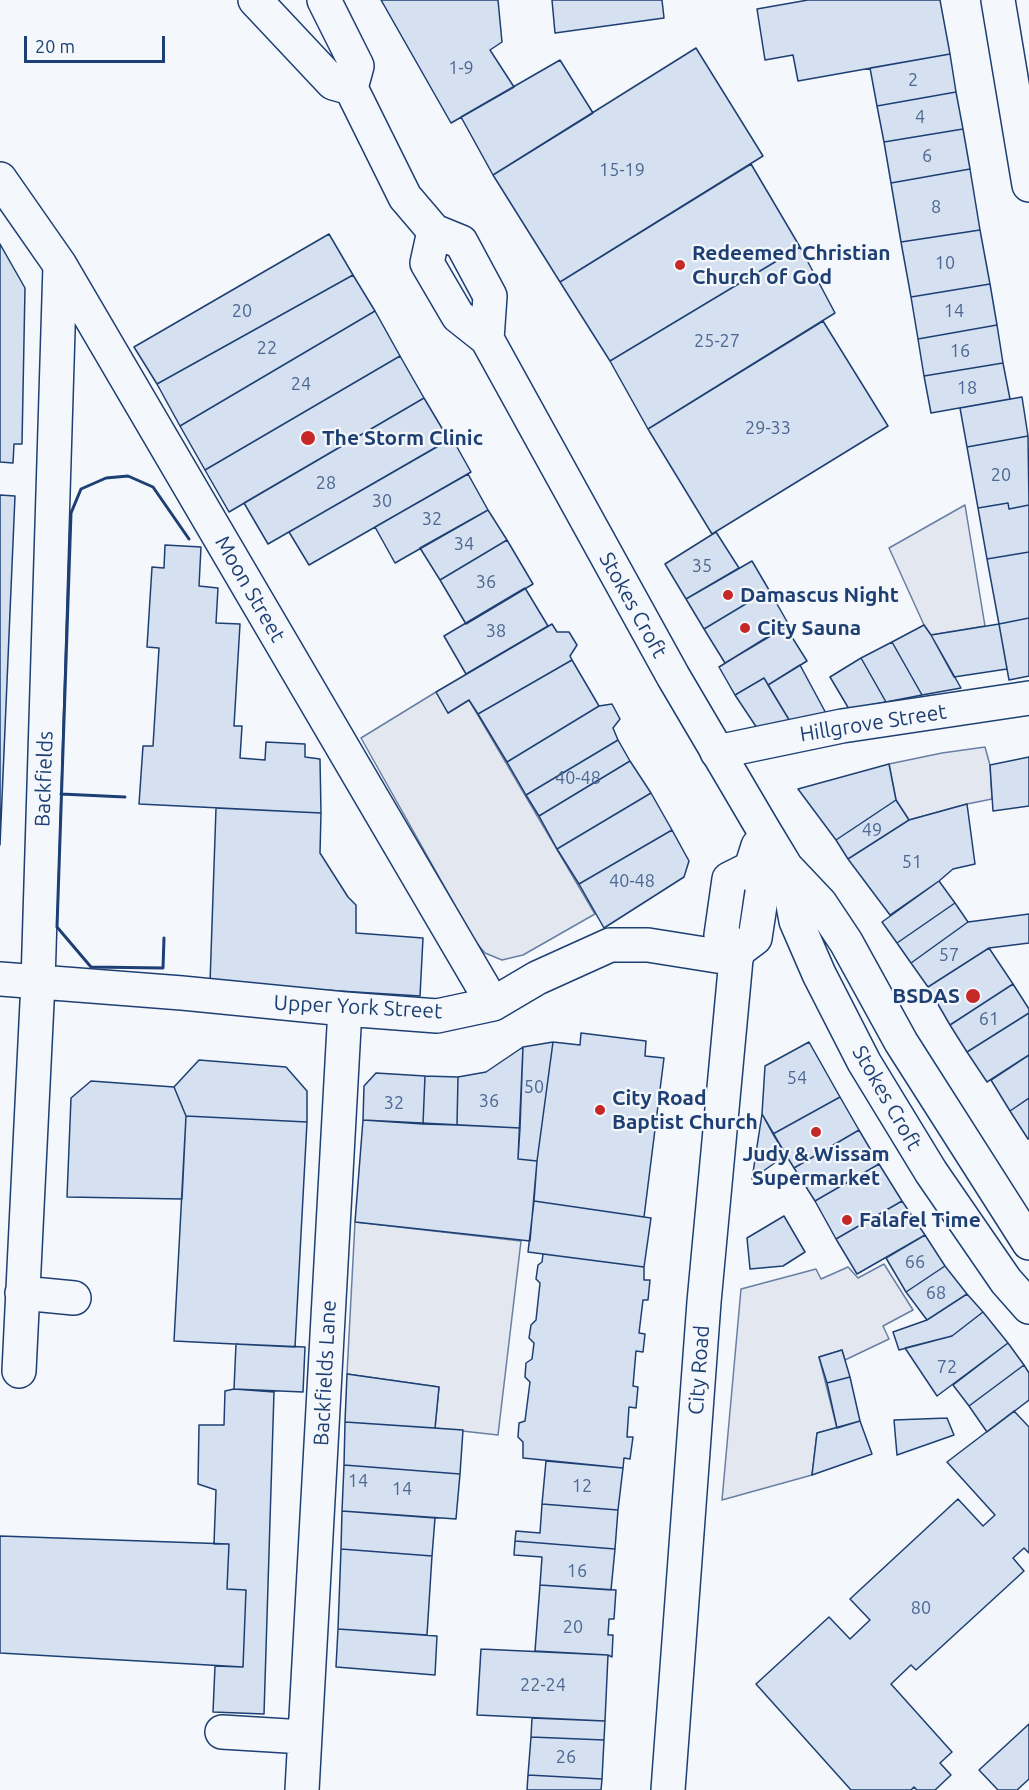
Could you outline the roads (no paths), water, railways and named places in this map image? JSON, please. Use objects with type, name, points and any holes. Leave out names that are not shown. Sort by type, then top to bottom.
[{"type":"street","points":[[255,0],[333,83],[351,88],[357,66],[324,0]]},
{"type":"street","points":[[998,0],[1029,185]]},
{"type":"street","name":"Stokes Croft","points":[[351,88],[405,197],[434,231],[427,263],[458,316],[487,339],[612,569],[763,829],[786,867],[820,903],[846,942],[901,1042],[1029,1243]]},
{"type":"street","name":"Moon Street","points":[[0,179],[60,265],[493,1004]]},
{"type":"street","name":"Backfields","points":[[19,1371],[38,982],[60,265]]},
{"type":"street","name":"Hillgrove Street","points":[[717,752],[842,726],[1029,698]]},
{"type":"street","points":[[737,955],[755,939],[763,886],[751,868],[763,829]]},
{"type":"street","name":"Stokes Croft","points":[[786,867],[796,921],[819,974],[864,1062],[931,1172],[1005,1281],[1029,1308]]},
{"type":"street","name":"Upper York Street","points":[[0,979],[437,1016],[493,1004],[537,978],[610,945],[648,945],[737,955]]},
{"type":"street","name":"City Road","points":[[668,1790],[704,1302],[737,955]]},
{"type":"street","name":"Backfields Lane","points":[[302,1790],[345,1009]]},
{"type":"street","points":[[22,1293],[74,1298]]},
{"type":"street","points":[[222,1732],[304,1737]]},
{"type":"place","name":"Redeemed Christian Church of God","points":[[680,265]]},
{"type":"place","name":"The Storm Clinic","points":[[308,438]]},
{"type":"place","name":"Damascus Night","points":[[728,595]]},
{"type":"place","name":"City Sauna","points":[[745,628]]},
{"type":"place","name":"BSDAS","points":[[973,996]]},
{"type":"place","name":"City Road Baptist Church","points":[[600,1110]]},
{"type":"place","name":"Judy & Wissam Supermarket","points":[[816,1132]]},
{"type":"place","name":"Falafel Time","points":[[847,1220]]}]
